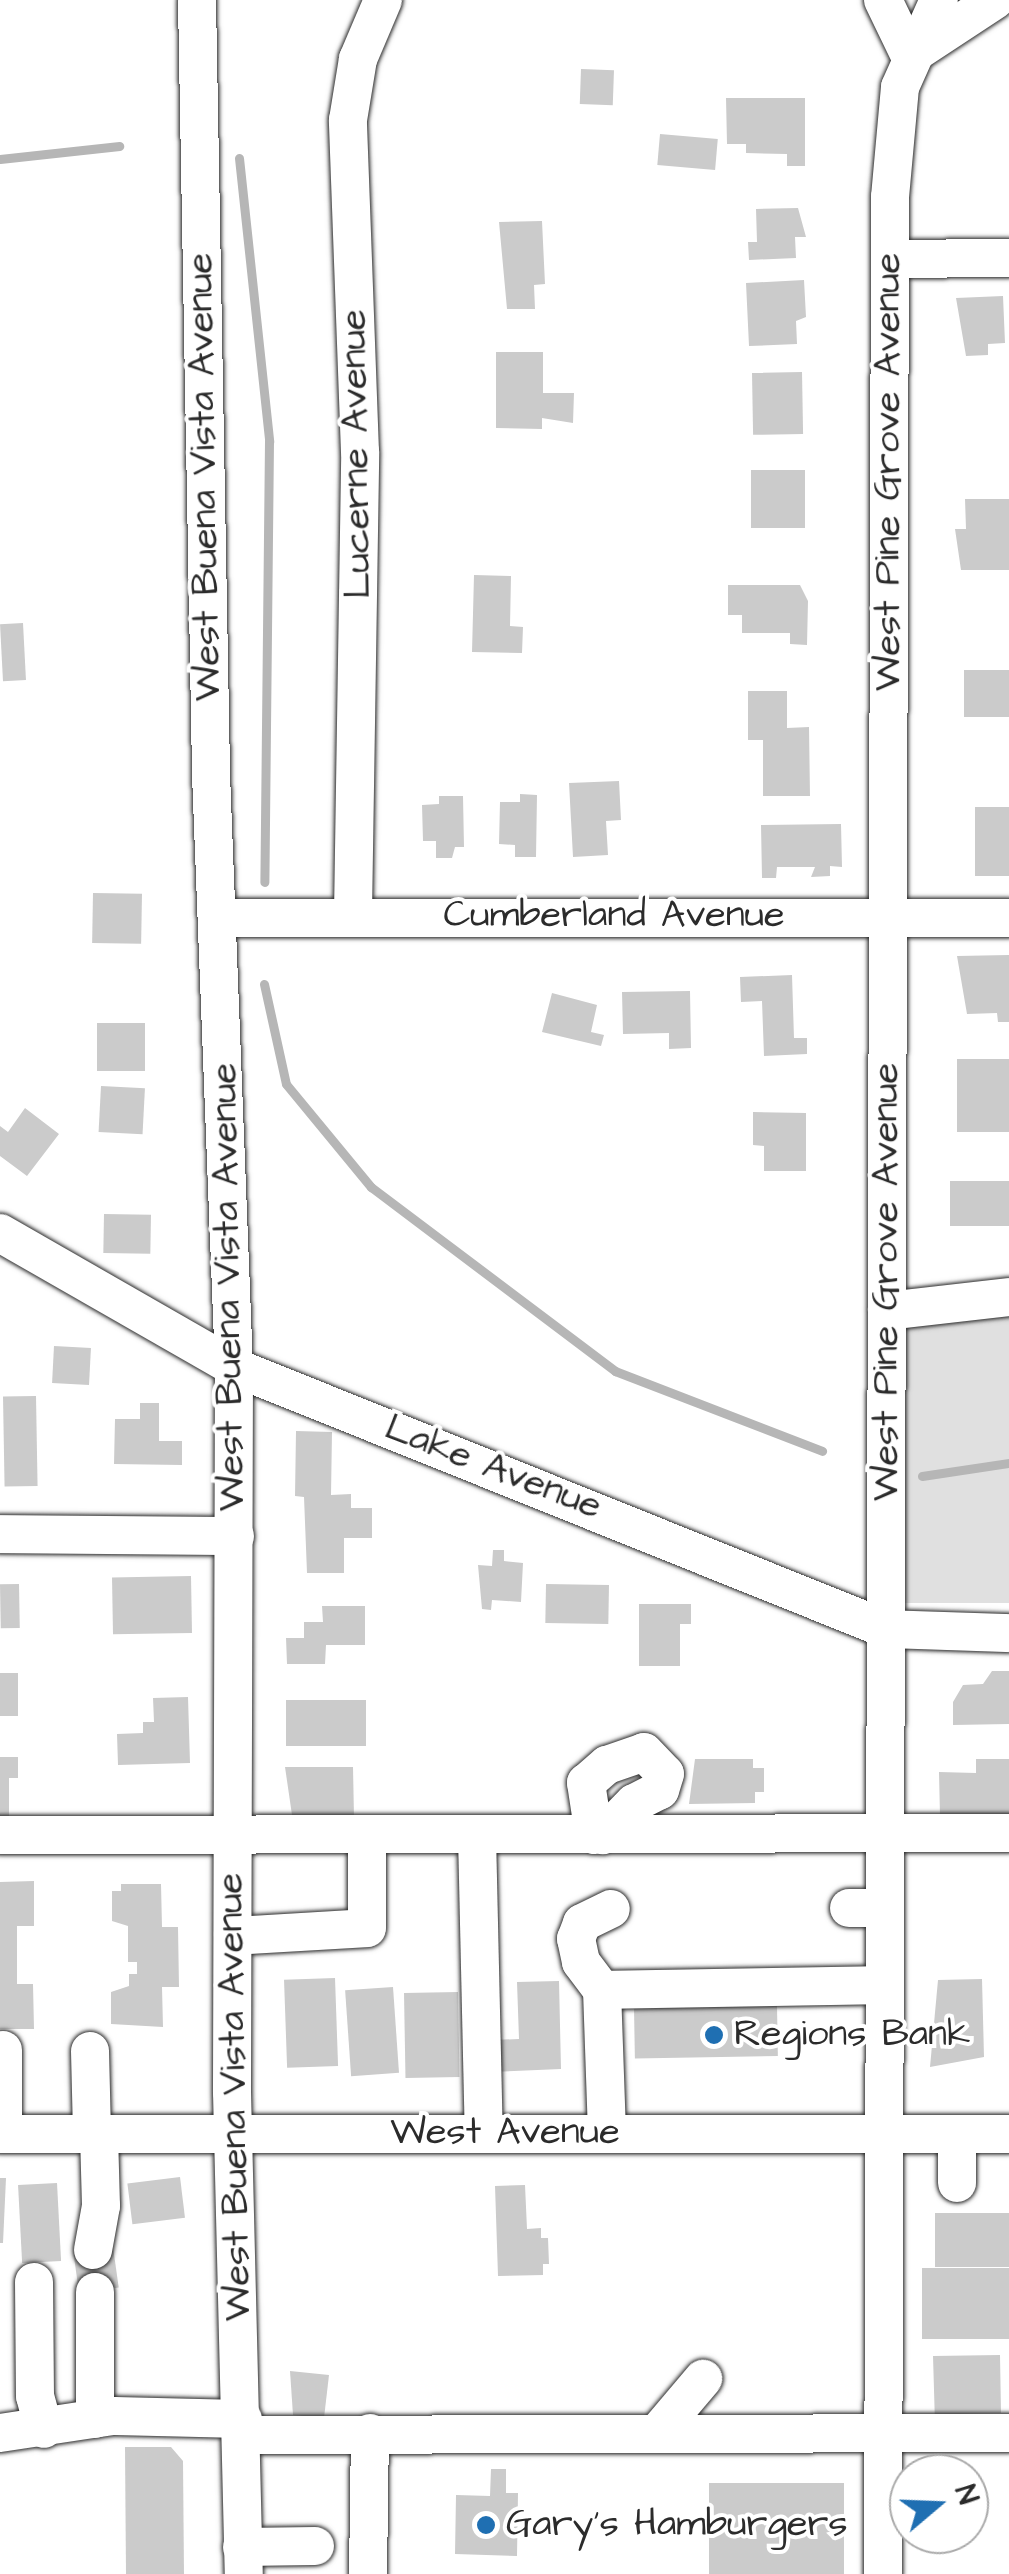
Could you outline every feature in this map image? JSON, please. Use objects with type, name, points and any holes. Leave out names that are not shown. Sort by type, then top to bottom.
[{"type":"street","name":"West Buena Vista Avenue","points":[[197,0],[218,918],[234,1367],[235,2133],[254,2343],[243,2427],[243,2560]]},
{"type":"street","name":"Lucerne Avenue","points":[[353,914],[360,452],[348,120],[358,58],[383,0]]},
{"type":"street","points":[[883,0],[910,56],[995,0]]},
{"type":"street","name":"West Pine Grove Avenue","points":[[883,2574],[885,1985],[867,1908],[884,1831],[890,259],[894,142],[910,56],[939,0]]},
{"type":"street","points":[[890,259],[1009,258]]},
{"type":"street","name":"Cumberland Avenue","points":[[218,918],[353,914],[1009,918]]},
{"type":"street","name":"Lake Avenue","points":[[0,1233],[186,1345],[234,1367],[886,1630],[1009,1633]]},
{"type":"street","points":[[887,1311],[1009,1296]]},
{"type":"street","points":[[0,1534],[235,1536]]},
{"type":"street","points":[[0,1836],[1009,1833]]},
{"type":"street","points":[[233,1936],[367,1928],[367,1835]]},
{"type":"street","points":[[477,1835],[484,2134]]},
{"type":"street","points":[[607,2133],[602,1990],[581,1962],[576,1939],[582,1923],[611,1909]]},
{"type":"street","points":[[602,1990],[885,1985]]},
{"type":"street","points":[[2,2134],[3,2050]]},
{"type":"street","points":[[90,2052],[101,2206],[94,2250]]},
{"type":"street","name":"West Avenue","points":[[2,2134],[607,2133],[699,2150],[885,2132],[1009,2134]]},
{"type":"street","points":[[957,2134],[957,2183]]},
{"type":"street","points":[[34,2282],[35,2396],[44,2429]]},
{"type":"street","points":[[95,2292],[95,2418]]},
{"type":"street","points":[[658,2432],[703,2379]]},
{"type":"street","points":[[0,2434],[95,2418],[370,2433],[1009,2433]]},
{"type":"street","points":[[368,2574],[370,2433]]},
{"type":"street","points":[[243,2560],[316,2546]]},
{"type":"shaded area","points":[[897,1310],[1009,1310],[1009,1603],[897,1603]]},
{"type":"building","points":[[581,69],[614,70],[613,105],[580,104]]},
{"type":"building","points":[[726,98],[805,98],[805,166],[787,166],[787,154],[746,153],[746,144],[727,144]]},
{"type":"building","points":[[660,134],[718,139],[715,170],[657,165]]},
{"type":"building","points":[[798,208],[806,237],[795,237],[796,258],[749,260],[748,242],[757,242],[756,209]]},
{"type":"building","points":[[542,221],[545,284],[534,285],[535,309],[507,309],[499,222]]},
{"type":"building","points":[[804,280],[806,317],[796,321],[797,344],[749,346],[746,283]]},
{"type":"building","points":[[1003,296],[1005,343],[988,344],[988,355],[966,356],[956,298]]},
{"type":"building","points":[[496,352],[543,352],[543,393],[574,393],[573,423],[542,418],[542,429],[496,428]]},
{"type":"building","points":[[802,372],[803,434],[753,435],[752,373]]},
{"type":"building","points":[[751,470],[805,470],[805,528],[751,528]]},
{"type":"building","points":[[965,499],[1009,499],[1009,570],[961,570],[955,529],[966,529]]},
{"type":"building","points":[[474,575],[511,576],[510,626],[523,627],[522,653],[472,652]]},
{"type":"building","points":[[728,585],[800,585],[808,601],[807,645],[790,644],[790,633],[742,633],[742,615],[728,615]]},
{"type":"building","points":[[23,623],[26,680],[3,681],[0,624]]},
{"type":"building","points":[[964,670],[1009,670],[1009,717],[964,717]]},
{"type":"building","points":[[748,691],[787,691],[787,728],[809,727],[810,796],[763,796],[763,740],[748,740]]},
{"type":"building","points":[[619,781],[621,820],[606,821],[608,855],[573,857],[569,783]]},
{"type":"building","points":[[520,794],[537,795],[536,857],[515,857],[515,845],[499,844],[500,802],[520,802]]},
{"type":"building","points":[[439,796],[463,796],[464,847],[455,847],[452,858],[436,858],[436,841],[423,841],[422,805],[439,804]]},
{"type":"building","points":[[975,807],[1009,807],[1009,876],[975,876]]},
{"type":"building","points":[[841,824],[842,867],[830,866],[830,876],[811,877],[815,867],[777,867],[776,878],[762,878],[761,825]]},
{"type":"building","points":[[93,893],[142,894],[141,944],[92,943]]},
{"type":"building","points":[[1009,955],[1009,1022],[998,1022],[997,1013],[967,1014],[957,956]]},
{"type":"building","points":[[792,975],[794,1038],[807,1038],[807,1054],[764,1056],[762,1001],[741,1002],[740,977]]},
{"type":"building","points":[[690,991],[691,1048],[669,1049],[669,1033],[623,1034],[622,992]]},
{"type":"building","points":[[552,993],[597,1005],[591,1032],[604,1035],[601,1046],[542,1032]]},
{"type":"building","points":[[97,1023],[145,1023],[145,1071],[97,1071]]},
{"type":"building","points":[[957,1059],[1009,1059],[1009,1132],[957,1132]]},
{"type":"building","points":[[101,1086],[145,1088],[143,1134],[99,1132]]},
{"type":"building","points":[[25,1108],[59,1134],[27,1176],[0,1156],[0,1126],[8,1132]]},
{"type":"building","points":[[753,1112],[806,1113],[806,1171],[764,1171],[764,1146],[753,1145]]},
{"type":"building","points":[[950,1181],[1009,1181],[1009,1226],[950,1226]]},
{"type":"building","points":[[104,1214],[151,1215],[150,1254],[103,1253]]},
{"type":"building","points":[[54,1346],[91,1348],[89,1385],[52,1383]]},
{"type":"building","points":[[36,1396],[38,1486],[5,1487],[3,1397]]},
{"type":"building","points":[[140,1403],[159,1403],[159,1441],[182,1441],[182,1465],[114,1464],[115,1419],[140,1419]]},
{"type":"building","points":[[296,1431],[332,1432],[331,1495],[351,1494],[351,1508],[372,1508],[372,1538],[344,1538],[344,1573],[307,1573],[304,1497],[295,1496]]},
{"type":"building","points":[[493,1550],[504,1550],[504,1561],[523,1563],[521,1602],[492,1600],[491,1610],[482,1609],[478,1565],[492,1566]]},
{"type":"building","points":[[191,1576],[192,1633],[113,1634],[112,1577]]},
{"type":"building","points":[[0,1584],[19,1584],[20,1628],[1,1628]]},
{"type":"building","points":[[546,1584],[609,1585],[608,1624],[545,1623]]},
{"type":"building","points":[[639,1604],[691,1604],[691,1624],[680,1624],[680,1666],[639,1666]]},
{"type":"building","points":[[322,1606],[365,1606],[365,1645],[326,1645],[325,1664],[287,1664],[286,1638],[304,1638],[304,1622],[323,1622]]},
{"type":"building","points":[[992,1671],[1009,1671],[1009,1724],[953,1725],[953,1702],[963,1685],[983,1684]]},
{"type":"building","points":[[0,1673],[18,1673],[18,1716],[0,1716]]},
{"type":"building","points":[[188,1697],[190,1763],[118,1765],[117,1734],[143,1733],[143,1722],[154,1722],[153,1698]]},
{"type":"building","points":[[286,1700],[366,1700],[366,1746],[286,1746]]},
{"type":"building","points":[[0,1757],[18,1757],[18,1778],[9,1778],[9,1819],[0,1819]]},
{"type":"building","points":[[695,1759],[753,1759],[753,1768],[764,1768],[764,1792],[755,1792],[755,1803],[689,1804]]},
{"type":"building","points":[[976,1759],[1009,1759],[1009,1816],[940,1816],[939,1772],[976,1773]]},
{"type":"building","points":[[285,1767],[353,1767],[354,1818],[292,1815]]},
{"type":"building","points":[[34,1881],[34,1926],[17,1926],[17,1984],[33,1984],[34,2029],[0,2029],[0,1882]]},
{"type":"building","points":[[121,1884],[161,1884],[162,1927],[178,1927],[179,1987],[162,1987],[163,2027],[111,2024],[111,1992],[129,1986],[129,1974],[137,1974],[137,1962],[128,1962],[128,1926],[112,1921],[112,1891],[121,1891]]},
{"type":"building","points":[[335,1978],[338,2066],[287,2068],[284,1980]]},
{"type":"building","points":[[982,1979],[984,2057],[930,2067],[938,1980]]},
{"type":"building","points":[[559,1981],[561,2069],[491,2072],[490,2040],[519,2039],[517,1982]]},
{"type":"building","points":[[393,1987],[399,2073],[351,2076],[345,1990]]},
{"type":"building","points":[[458,1992],[459,2077],[405,2078],[404,1993]]},
{"type":"building","points":[[777,2006],[778,2056],[635,2058],[634,2008]]},
{"type":"building","points":[[180,2177],[185,2218],[132,2224],[127,2183]]},
{"type":"building","points":[[0,2178],[6,2178],[3,2243],[0,2243]]},
{"type":"building","points":[[57,2183],[61,2261],[22,2263],[18,2185]]},
{"type":"building","points":[[525,2185],[527,2229],[541,2228],[541,2238],[548,2238],[549,2264],[543,2264],[543,2275],[498,2276],[495,2186]]},
{"type":"building","points":[[935,2213],[1009,2213],[1009,2267],[935,2267]]},
{"type":"building","points":[[113,2247],[119,2288],[79,2293],[73,2253]]},
{"type":"building","points":[[922,2268],[1009,2268],[1009,2339],[922,2339]]},
{"type":"building","points":[[1000,2355],[1001,2413],[959,2414],[957,2423],[935,2424],[933,2356]]},
{"type":"building","points":[[290,2371],[329,2375],[324,2418],[293,2415]]},
{"type":"building","points":[[125,2447],[171,2447],[183,2461],[184,2574],[126,2574]]},
{"type":"building","name":"Gary's Hamburgers","points":[[491,2469],[506,2469],[506,2493],[518,2493],[517,2556],[455,2554],[456,2495],[490,2496]]},
{"type":"building","points":[[709,2483],[844,2483],[844,2574],[709,2574]]},
{"type":"waterway","points":[[0,159],[119,146]]},
{"type":"waterway","points":[[239,158],[269,441],[264,882]]},
{"type":"waterway","points":[[264,984],[286,1084],[371,1187],[615,1371],[822,1451]]},
{"type":"waterway","points":[[922,1476],[1009,1463]]},
{"type":"place","name":"Regions Bank","points":[[714,2035]]},
{"type":"place","name":"Gary's Hamburgers","points":[[486,2525]]}]
